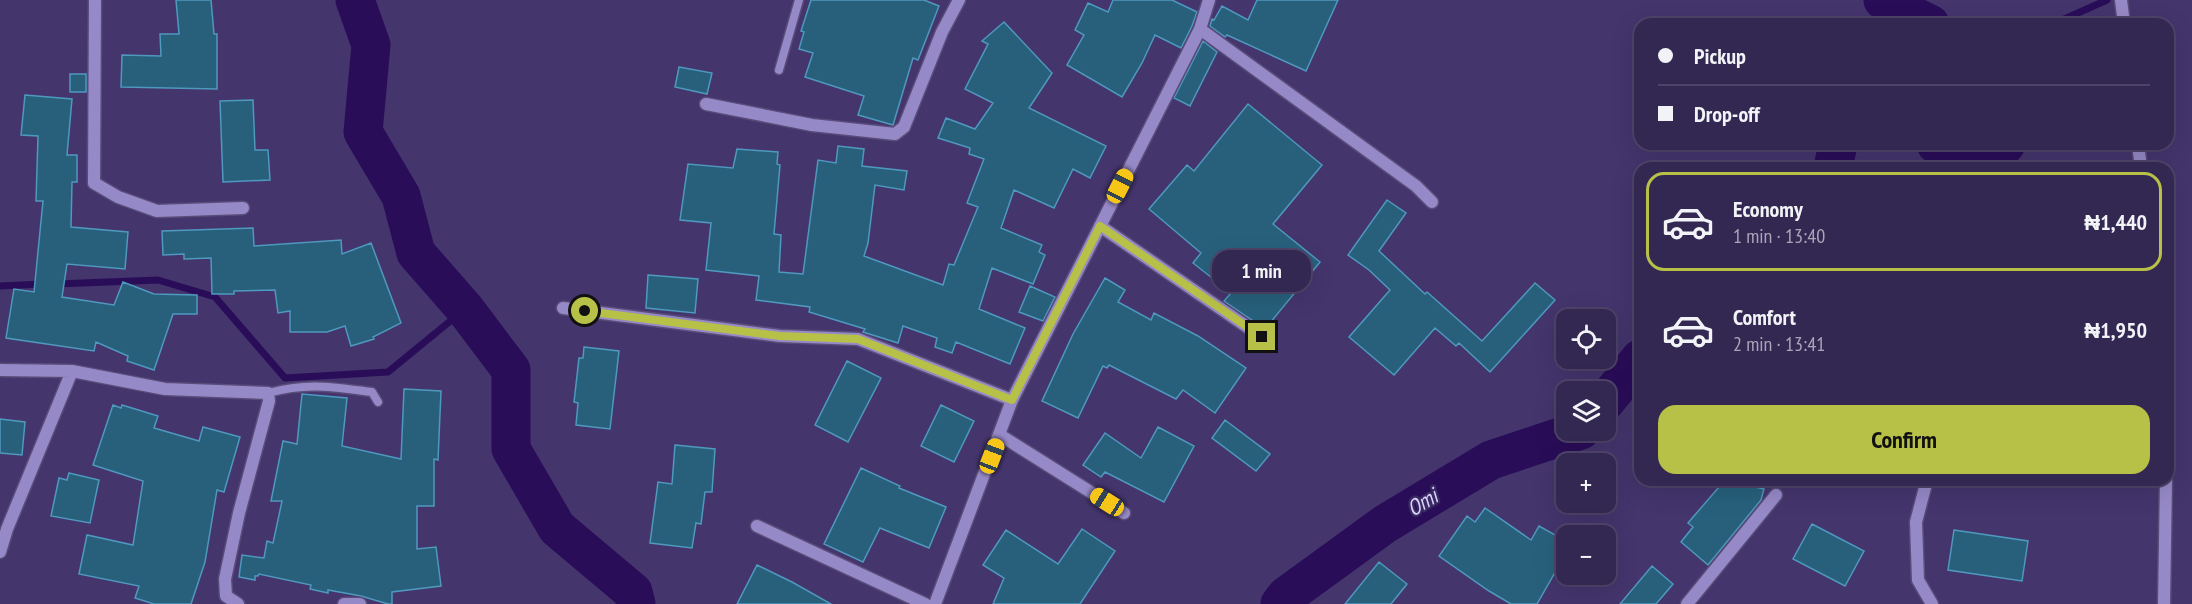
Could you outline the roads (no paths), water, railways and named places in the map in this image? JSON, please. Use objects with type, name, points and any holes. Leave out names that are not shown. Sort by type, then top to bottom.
[{"type":"street","points":[[95,0],[94,183],[118,197],[157,211],[243,208]]},
{"type":"street","points":[[706,104],[812,125],[895,134],[904,127],[942,32],[959,0]]},
{"type":"street","points":[[935,604],[1012,400],[1200,29],[1209,0]]},
{"type":"street","points":[[2121,0],[2123,18]]},
{"type":"street","points":[[1200,29],[1416,186],[1432,202]]},
{"type":"street","points":[[1100,226],[1262,337]]},
{"type":"street","points":[[563,308],[780,336],[858,339],[1012,400]]},
{"type":"street","points":[[0,370],[72,371],[165,389],[267,393],[269,401],[239,513],[225,579],[226,596],[238,604]]},
{"type":"street","points":[[0,552],[7,529],[72,371]]},
{"type":"street","points":[[1000,435],[1124,513]]},
{"type":"street","points":[[1925,486],[1916,522],[1917,568],[1918,580],[1932,604]]},
{"type":"street","points":[[2164,604],[2166,486]]},
{"type":"street","points":[[1687,604],[1776,495]]},
{"type":"street","points":[[757,526],[925,604]]},
{"type":"street","points":[[344,604],[360,604]]},
{"type":"lane","points":[[779,70],[799,0]]},
{"type":"lane","points":[[267,393],[292,386],[316,385],[372,393],[378,402]]},
{"type":"waterway","points":[[355,0],[371,45],[363,132],[401,196],[416,253],[465,309],[511,370],[511,449],[557,528],[633,592],[636,604]]},
{"type":"waterway","name":"Omi","points":[[1883,0],[1917,18]]},
{"type":"waterway","points":[[2066,18],[2107,0]]},
{"type":"waterway","name":"Omi","points":[[1834,162],[1837,150]]},
{"type":"waterway","name":"Omi","points":[[1949,150],[1976,162]]},
{"type":"waterway","name":"Omi","points":[[1989,162],[2000,150]]},
{"type":"waterway","points":[[57,284],[158,280],[215,297],[285,378],[388,372],[465,309]]},
{"type":"waterway","points":[[0,286],[42,284]]},
{"type":"waterway","name":"Omi","points":[[1616,388],[1634,366]]},
{"type":"waterway","name":"Omi","points":[[1280,604],[1286,596],[1385,524],[1491,460],[1556,438]]}]
